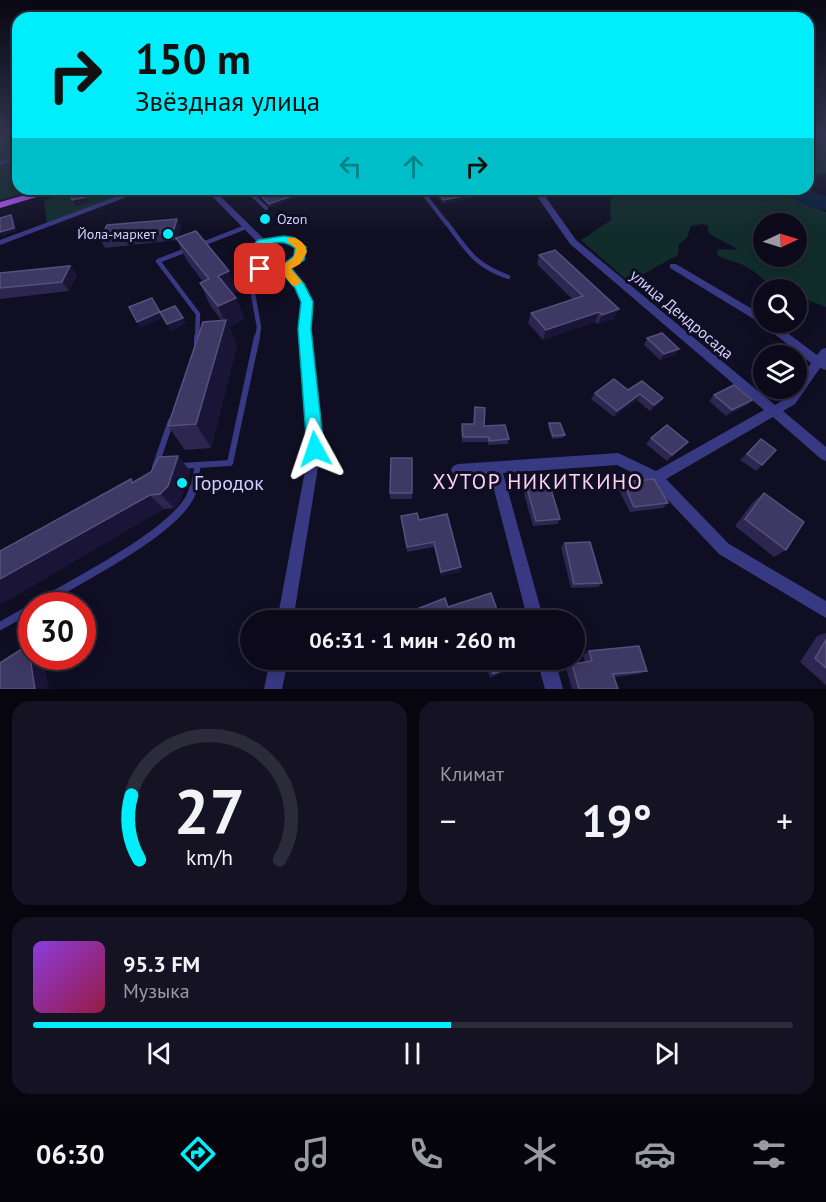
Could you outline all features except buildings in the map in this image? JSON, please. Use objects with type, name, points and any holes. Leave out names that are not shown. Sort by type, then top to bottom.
[{"type":"main road","points":[[0,205],[36,195]]},
{"type":"street","points":[[0,243],[128,195]]},
{"type":"street","points":[[215,195],[262,242]]},
{"type":"street","name":"улица Дендросада","points":[[540,195],[573,242],[826,455]]},
{"type":"street","points":[[291,240],[301,247],[300,258],[284,268],[266,270],[253,266],[249,259],[250,252],[262,242],[291,240]]},
{"type":"street","points":[[673,266],[753,315]]},
{"type":"street","points":[[284,268],[300,286],[307,302],[305,329],[315,449],[287,610]]},
{"type":"street","points":[[656,478],[791,401],[824,360],[782,333]]},
{"type":"street","points":[[458,470],[618,459],[656,478],[724,549],[826,610]]},
{"type":"street","points":[[495,468],[533,610]]},
{"type":"street","points":[[273,689],[277,670]]},
{"type":"street","points":[[549,670],[554,689]]},
{"type":"lane","points":[[252,195],[266,208]]},
{"type":"lane","points":[[425,195],[477,262],[508,277]]},
{"type":"lane","points":[[197,347],[198,314],[158,261],[246,227]]},
{"type":"lane","points":[[176,466],[230,463],[259,327],[253,294],[266,270]]},
{"type":"lane","points":[[165,467],[154,467],[174,413]]},
{"type":"lane","points":[[58,592],[156,534],[191,500],[198,465]]},
{"type":"lane","points":[[0,627],[18,616]]},
{"type":"green space","points":[[0,168],[12,168],[12,195],[19,195],[0,200]]},
{"type":"green space","points":[[814,168],[826,168],[826,173],[814,177]]},
{"type":"green space","points":[[59,195],[122,195],[47,224],[44,200]]},
{"type":"green space","points":[[618,195],[784,195],[826,212],[826,307],[807,300],[807,279],[764,279],[745,266],[717,255],[718,249],[735,250],[736,248],[711,235],[708,226],[703,224],[691,226],[687,238],[679,244],[678,255],[629,282],[581,240],[611,220],[610,199]]},
{"type":"water","points":[[814,192],[826,197],[826,210],[807,206],[786,195],[814,195]]},
{"type":"slow traffic","points":[[292,241],[301,247],[302,252],[296,262],[284,268],[296,282]]},
{"type":"place","name":"Ozon","points":[[265,219]]},
{"type":"place","name":"Йола-маркет","points":[[168,234]]},
{"type":"place","name":"Городок","points":[[182,483]]},
{"type":"district","name":"ХУТОР НИКИТКИНО","points":[[538,482]]},
{"type":"route","points":[[260,269],[253,266],[249,256],[250,252],[262,242],[284,239],[291,240],[301,247],[300,258],[284,268],[300,286],[307,302],[305,329],[315,449]]}]
